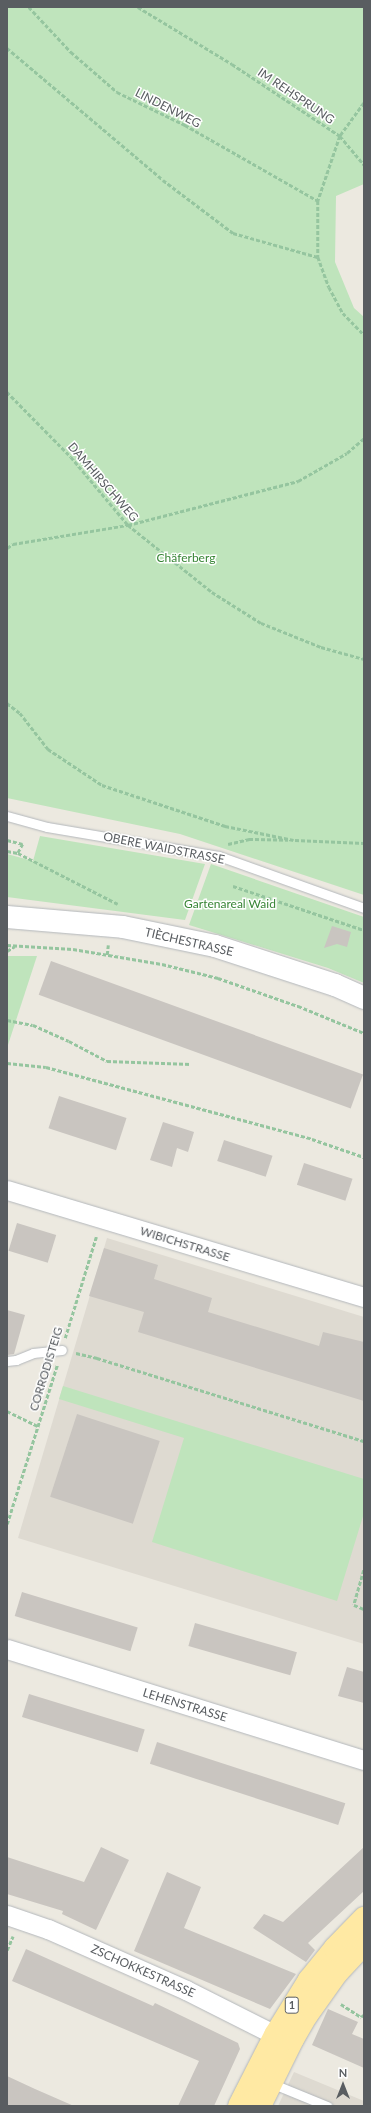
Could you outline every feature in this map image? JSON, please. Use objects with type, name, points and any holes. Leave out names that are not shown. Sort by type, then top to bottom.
[{"type":"main road","name":"1","points":[[239,2106],[275,2034],[309,1980],[335,1948],[364,1918]]},
{"type":"main road","name":"1","points":[[260,2106],[307,2015],[337,1973],[364,1944]]},
{"type":"street","name":"TIÈCHESTRASSE","points":[[7,917],[123,927],[215,946],[336,985],[364,998]]},
{"type":"street","name":"WIBICHSTRASSE","points":[[7,1190],[364,1297]]},
{"type":"street","name":"LEHENSTRASSE","points":[[7,1649],[364,1760]]},
{"type":"street","name":"ZSCHOKKESTRASSE","points":[[7,1915],[48,1929],[186,1990],[275,2034]]},
{"type":"lane","name":"OBERE WAIDSTRASSE","points":[[7,816],[47,827],[219,856],[364,908]]},
{"type":"lane","points":[[7,1360],[16,1360],[33,1353],[62,1350]]},
{"type":"lane","points":[[272,2083],[326,2106]]},
{"type":"path","name":"LINDENWEG","points":[[29,7],[72,52],[117,92],[185,125],[318,201]]},
{"type":"path","name":"IM REHSPRUNG","points":[[138,7],[232,64],[340,136],[318,201],[318,257],[329,287],[343,313],[364,335]]},
{"type":"path","points":[[7,48],[163,180],[233,233],[318,257]]},
{"type":"path","points":[[364,103],[340,136],[364,165]]},
{"type":"path","name":"DAMHIRSCHWEG","points":[[7,392],[71,457],[128,525],[212,592],[261,623],[321,647],[364,659]]},
{"type":"path","points":[[7,548],[13,544],[128,525],[298,481],[347,453],[364,438]]},
{"type":"path","points":[[7,703],[20,712],[48,749],[102,785],[225,826],[294,840]]},
{"type":"path","points":[[219,856],[229,843],[249,838],[364,843]]},
{"type":"path","points":[[7,840],[23,844],[18,854]]},
{"type":"path","points":[[7,851],[18,854],[123,906]]},
{"type":"path","points":[[233,886],[364,930]]},
{"type":"path","points":[[7,945],[73,949],[162,964],[218,978],[298,1006],[364,1033]]},
{"type":"path","points":[[7,951],[15,945]]},
{"type":"path","points":[[106,954],[107,950]]},
{"type":"path","points":[[7,1020],[33,1025],[70,1041],[107,1061],[191,1064]]},
{"type":"path","points":[[7,1063],[54,1069],[312,1139],[364,1157]]},
{"type":"path","name":"CORRODISTEIG","points":[[7,1524],[62,1350],[101,1219]]},
{"type":"path","points":[[62,1350],[97,1358],[364,1441]]},
{"type":"path","points":[[7,1411],[38,1426]]},
{"type":"path","points":[[364,1570],[354,1605],[364,1609]]},
{"type":"path","points":[[7,1950],[14,1932]]},
{"type":"path","points":[[338,2001],[361,2017],[362,2015],[364,2016]]},
{"type":"shaded area","points":[[107,1238],[364,1317],[364,1644],[18,1538]]},
{"type":"shaded area","points":[[294,2072],[364,2101],[364,2106],[278,2106]]},
{"type":"green space","name":"Chäferberg","points":[[7,7],[364,7],[364,184],[336,196],[335,262],[354,308],[364,317],[364,895],[180,834],[7,798]]},
{"type":"green space","points":[[40,836],[205,864],[185,920],[7,897],[7,854],[33,861]]},
{"type":"green space","name":"Gartenareal Waid","points":[[211,864],[364,917],[364,983],[328,968],[189,925]]},
{"type":"green space","points":[[7,956],[37,956],[7,1048]]},
{"type":"green space","points":[[63,1386],[364,1479],[364,1513],[337,1601],[152,1542],[184,1438],[59,1399]]},
{"type":"building","points":[[332,926],[351,932],[347,947],[337,944],[324,948]]},
{"type":"building","points":[[51,961],[363,1075],[351,1108],[39,995]]},
{"type":"building","points":[[59,1096],[127,1118],[116,1150],[48,1128]]},
{"type":"building","points":[[163,1122],[194,1132],[188,1152],[177,1148],[172,1167],[150,1160]]},
{"type":"building","points":[[224,1140],[273,1156],[266,1177],[217,1161]]},
{"type":"building","points":[[304,1163],[353,1179],[345,1201],[297,1185]]},
{"type":"building","points":[[17,1223],[56,1235],[48,1263],[9,1251]]},
{"type":"building","points":[[104,1248],[158,1265],[154,1279],[212,1298],[208,1312],[319,1346],[323,1332],[364,1342],[364,1401],[138,1332],[144,1312],[89,1296]]},
{"type":"building","points":[[7,1310],[25,1315],[14,1354],[7,1355]]},
{"type":"building","points":[[77,1414],[160,1441],[133,1524],[50,1497]]},
{"type":"building","points":[[22,1592],[138,1627],[130,1651],[15,1616]]},
{"type":"building","points":[[195,1623],[297,1652],[290,1675],[188,1646]]},
{"type":"building","points":[[347,1667],[364,1672],[364,1703],[338,1696]]},
{"type":"building","points":[[29,1694],[145,1729],[138,1752],[22,1717]]},
{"type":"building","points":[[157,1742],[345,1803],[338,1825],[150,1764]]},
{"type":"building","points":[[101,1847],[129,1860],[96,1930],[62,1914],[63,1911],[7,1894],[7,1857],[84,1882]]},
{"type":"building","points":[[364,1847],[364,1891],[308,1943],[315,1950],[306,1962],[253,1928],[264,1914],[283,1922]]},
{"type":"building","points":[[167,1872],[201,1887],[184,1928],[296,1974],[270,2009],[134,1951]]},
{"type":"building","points":[[26,1949],[153,2006],[155,2003],[238,2043],[240,2049],[214,2106],[178,2106],[199,2061],[12,1981]]},
{"type":"building","points":[[328,2009],[358,2022],[352,2034],[364,2039],[364,2068],[312,2045]]},
{"type":"building","points":[[7,2076],[35,2089],[74,2106],[7,2106]]}]
